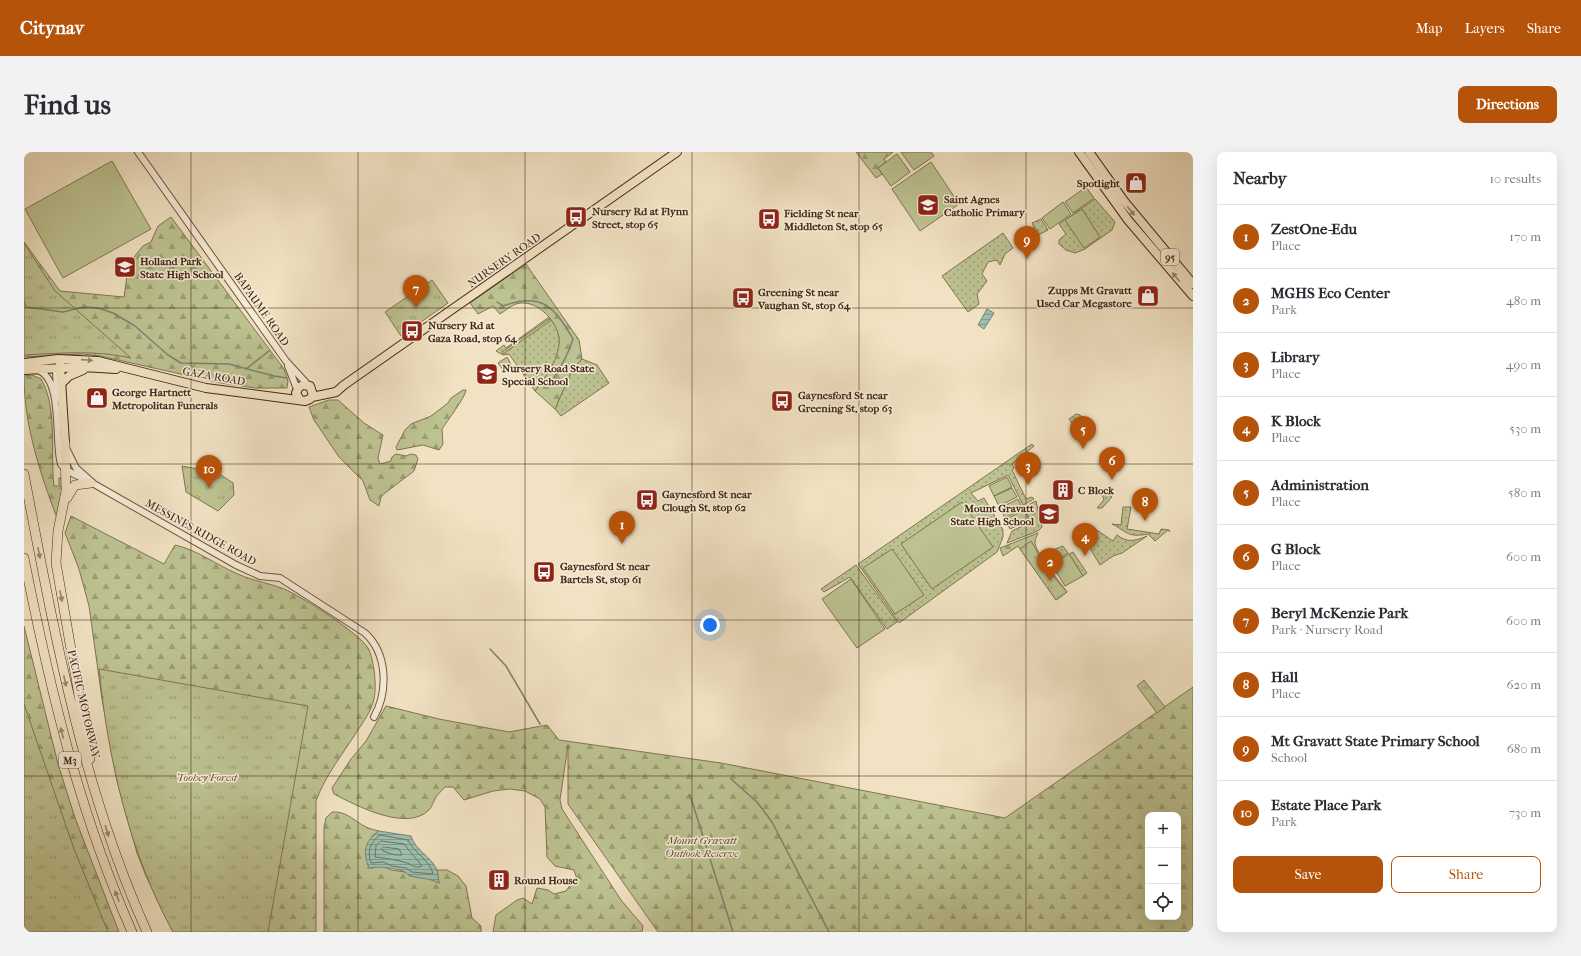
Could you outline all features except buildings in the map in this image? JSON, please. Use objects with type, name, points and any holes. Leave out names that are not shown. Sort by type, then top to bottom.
[{"type":"highway","points":[[65,443],[66,470],[64,503],[56,553],[56,571],[77,680],[85,736],[96,783],[95,794]]},
{"type":"highway","name":"PACIFIC MOTORWAY","points":[[24,474],[70,702],[89,777],[120,867],[147,932]]},
{"type":"highway","points":[[64,503],[74,486],[81,483],[93,483]]},
{"type":"highway","name":"M3","points":[[24,558],[26,578],[50,683],[74,775],[99,849],[132,932]]},
{"type":"main road","name":"NURSERY ROAD","points":[[312,397],[336,392],[677,152]]},
{"type":"main road","name":"95","points":[[1079,152],[1113,200],[1144,235],[1193,296]]},
{"type":"main road","name":"95","points":[[1088,152],[1124,201],[1144,235],[1193,284]]},
{"type":"main road","name":"GAZA ROAD","points":[[24,363],[59,359],[98,361],[206,388],[300,400]]},
{"type":"main road","name":"MESSINES RIDGE ROAD","points":[[59,359],[65,443]]},
{"type":"main road","name":"GAZA ROAD","points":[[24,370],[92,367],[146,373]]},
{"type":"main road","points":[[61,384],[73,373],[92,367]]},
{"type":"main road","points":[[303,385],[310,387],[312,397],[308,401],[300,400],[296,396],[297,390],[303,385]]},
{"type":"main road","name":"NURSERY ROAD","points":[[310,387],[329,389],[344,385]]},
{"type":"main road","name":"GAZA ROAD","points":[[278,397],[297,390]]},
{"type":"street","name":"BAPAUME ROAD","points":[[138,152],[286,361],[310,387]]},
{"type":"street","name":"BAPAUME ROAD","points":[[286,361],[297,390]]},
{"type":"street","points":[[59,368],[57,413],[60,460],[66,470]]},
{"type":"street","points":[[34,370],[42,372],[47,376],[54,397],[57,413]]},
{"type":"street","name":"MESSINES RIDGE ROAD","points":[[65,443],[74,466],[93,483]]},
{"type":"street","name":"MESSINES RIDGE ROAD","points":[[66,470],[93,483],[236,565],[260,576],[280,578],[365,634],[379,654],[382,668],[382,701],[374,717]]},
{"type":"green space","points":[[856,152],[893,152],[884,159],[886,162],[878,168],[882,174],[876,178]]},
{"type":"green space","points":[[901,152],[931,152],[934,156],[914,170]]},
{"type":"green space","points":[[897,154],[910,172],[891,186],[878,168]]},
{"type":"green space","points":[[112,161],[151,229],[63,278],[25,209]]},
{"type":"green space","points":[[931,162],[959,204],[920,231],[892,189]]},
{"type":"green space","points":[[1086,187],[1094,198],[1073,213],[1065,202]]},
{"type":"green space","points":[[1095,199],[1115,222],[1112,230],[1085,249],[1075,253],[1066,250],[1059,244],[1059,240],[1066,234],[1059,224]]},
{"type":"green space","points":[[1063,202],[1071,214],[1050,229],[1042,218]]},
{"type":"green space","points":[[1082,209],[1100,237],[1084,248],[1065,220]]},
{"type":"green space","points":[[171,217],[284,369],[288,381],[287,388],[256,388],[221,383],[100,356],[83,354],[24,357],[24,242],[60,291],[124,297],[127,276],[134,257],[143,246],[151,242],[158,226]]},
{"type":"green space","points":[[1041,219],[1048,230],[1038,235],[1032,223]]},
{"type":"green space","points":[[1003,233],[1013,248],[1005,254],[1000,265],[997,260],[988,262],[982,274],[987,281],[977,294],[979,304],[968,312],[942,276]]},
{"type":"green space","points":[[24,243],[55,291],[131,358],[118,355],[91,353],[24,355]]},
{"type":"green space","points":[[526,264],[579,340],[582,359],[572,370],[555,409],[535,391],[550,370],[558,352],[559,337],[552,321],[540,309],[524,303],[516,304],[500,314],[493,306],[478,314],[470,303]]},
{"type":"green space","points":[[432,280],[448,303],[401,336],[385,312]]},
{"type":"green space","points":[[549,317],[558,331],[560,339],[559,347],[550,371],[535,391],[509,354],[503,355],[496,351],[504,345],[506,348]]},
{"type":"green space","points":[[549,319],[550,321],[503,354],[502,352]]},
{"type":"green space","points":[[507,357],[512,366],[504,371],[498,363]]},
{"type":"green space","points":[[582,359],[597,365],[609,383],[561,416],[555,409],[572,370]]},
{"type":"green space","points":[[32,375],[41,379],[50,403],[52,417],[54,486],[59,486],[59,478],[61,478],[63,484],[57,518],[39,466],[30,431],[24,376]]},
{"type":"green space","points":[[463,390],[466,390],[463,398],[442,429],[443,444],[439,450],[423,445],[397,450],[396,447],[405,430],[411,424],[431,416],[448,403],[451,398]]},
{"type":"green space","points":[[329,400],[338,400],[364,423],[383,435],[378,458],[380,464],[391,461],[392,457],[396,454],[406,456],[411,454],[416,455],[418,459],[414,471],[381,497],[379,506],[370,500],[363,481],[339,457],[314,420],[309,407]]},
{"type":"green space","points":[[1076,414],[1080,415],[1087,426],[1083,429],[1074,426],[1069,419]]},
{"type":"green space","points":[[1032,444],[1034,446],[1012,464],[1014,468],[1012,470],[1026,499],[1032,497],[1034,499],[1023,505],[1008,475],[971,493],[978,501],[984,498],[1003,530],[1003,537],[997,552],[899,623],[858,564]]},
{"type":"green space","points":[[182,466],[218,473],[233,483],[234,495],[218,511],[186,492]]},
{"type":"green space","points":[[1007,477],[1012,487],[994,496],[989,486]]},
{"type":"green space","points":[[1012,488],[1017,497],[999,506],[994,496]]},
{"type":"green space","points":[[1100,489],[1112,497],[1102,508],[1097,508],[1104,500]]},
{"type":"green space","points":[[1018,499],[1023,509],[1005,518],[1000,508]]},
{"type":"green space","points":[[1036,501],[1042,527],[1038,531],[1007,543],[1012,531],[1031,522],[1024,507]]},
{"type":"green space","points":[[962,502],[993,547],[932,589],[901,544]]},
{"type":"green space","points":[[1123,507],[1131,507],[1127,529],[1159,534],[1161,529],[1169,530],[1170,532],[1168,530],[1155,541],[1148,534],[1128,534],[1112,524],[1121,525]]},
{"type":"green space","points":[[1024,510],[1029,520],[1010,529],[1005,520]]},
{"type":"green space","points":[[71,516],[164,564],[175,545],[191,550],[244,576],[284,589],[316,607],[342,625],[363,641],[368,648],[372,659],[375,680],[373,704],[364,721],[329,774],[316,801],[316,932],[173,932],[146,876],[137,853],[117,781],[102,699],[89,606],[79,569],[65,533]]},
{"type":"green space","points":[[1095,529],[1113,541],[1117,535],[1128,540],[1139,539],[1147,536],[1122,553],[1113,556],[1100,565],[1082,535],[1092,533]]},
{"type":"green space","points":[[1038,533],[1035,542],[1036,546],[1048,567],[1067,592],[1056,600],[1018,546],[1003,556],[1000,548]]},
{"type":"green space","points":[[1031,541],[1048,570],[1067,592],[1056,600],[1020,549]]},
{"type":"green space","points":[[1063,546],[1068,553],[1051,564],[1045,553]]},
{"type":"green space","points":[[892,549],[924,595],[895,614],[863,568]]},
{"type":"green space","points":[[1073,552],[1087,573],[1083,576],[1069,554]]},
{"type":"green space","points":[[1069,554],[1083,576],[1065,586],[1052,565]]},
{"type":"green space","points":[[856,565],[897,622],[887,629],[850,577],[824,592],[821,589]]},
{"type":"green space","points":[[851,579],[885,629],[857,648],[822,599]]},
{"type":"green space","points":[[24,626],[58,764],[75,818],[119,932],[24,932]]},
{"type":"green space","name":"Toohey Forest","points":[[99,669],[308,706],[268,932],[173,932],[144,870],[123,804],[108,737]]},
{"type":"green space","points":[[1144,680],[1165,707],[1157,713],[1137,686]]},
{"type":"green space","name":"Mount Gravatt Outlook Reserve","points":[[1193,687],[1193,932],[658,932],[568,804],[568,745],[560,800],[562,809],[621,900],[643,926],[642,932],[493,932],[496,915],[517,900],[523,898],[532,904],[537,888],[548,890],[554,894],[566,891],[571,884],[578,882],[574,870],[555,866],[547,857],[545,807],[540,799],[525,791],[510,789],[493,791],[464,800],[453,787],[445,787],[437,796],[429,810],[420,816],[395,818],[355,805],[334,794],[332,788],[351,759],[366,741],[386,706],[439,719],[509,732],[547,725],[559,740],[721,763],[1005,818]]},
{"type":"green space","points":[[24,704],[74,849],[108,932],[24,932]]},
{"type":"green space","points":[[332,812],[342,813],[366,827],[379,831],[372,836],[382,866],[391,870],[405,872],[410,876],[429,878],[439,883],[437,870],[447,870],[458,876],[466,886],[472,918],[481,926],[481,932],[324,932],[324,827],[326,818]]},
{"type":"water","points":[[987,309],[994,313],[984,329],[978,325]]},
{"type":"water","points":[[379,831],[411,836],[416,846],[431,861],[437,870],[439,883],[429,879],[410,876],[403,871],[395,869],[382,867],[369,868],[365,852],[366,847],[374,835]]},
{"type":"waterway","points":[[24,301],[26,307],[63,312],[84,307],[98,308],[113,313],[135,326],[168,355],[181,363],[229,364],[287,378]]},
{"type":"waterway","points":[[497,302],[503,306],[516,302],[527,301],[545,305],[553,310],[566,328],[573,339],[569,351],[550,384]]},
{"type":"waterway","points":[[246,369],[269,351]]},
{"type":"waterway","points":[[490,649],[506,666],[540,724]]},
{"type":"waterway","points":[[731,779],[757,802],[772,822],[829,932]]},
{"type":"waterway","points":[[690,795],[733,932]]},
{"type":"place","name":"Spotlight","points":[[1136,183]]},
{"type":"place","name":"Saint Agnes Catholic Primary","points":[[928,205]]},
{"type":"place","name":"Nursery Rd at Flynn Street, stop 65","points":[[576,217]]},
{"type":"place","name":"Fielding St near Middleton St, stop 65","points":[[769,219]]},
{"type":"place","name":"Mt Gravatt State Primary School","points":[[1027,259]]},
{"type":"place","name":"Holland Park State High School","points":[[125,267]]},
{"type":"place","name":"Zupps Mt Gravatt Used Car Megastore","points":[[1148,296]]},
{"type":"place","name":"Greening St near Vaughan St, stop 64","points":[[743,298]]},
{"type":"place","name":"Beryl McKenzie Park","points":[[416,308]]},
{"type":"place","name":"Nursery Rd at Gaza Road, stop 64","points":[[412,331]]},
{"type":"place","name":"Nursery Road State Special School","points":[[487,374]]},
{"type":"place","name":"George Hartnett Metropolitan Funerals","points":[[97,398]]},
{"type":"place","name":"Gaynesford St near Greening St, stop 63","points":[[782,401]]},
{"type":"place","name":"Administration","points":[[1083,449]]},
{"type":"place","name":"G Block","points":[[1112,480]]},
{"type":"place","name":"Library","points":[[1028,485]]},
{"type":"place","name":"Estate Place Park","points":[[209,488]]},
{"type":"place","name":"C Block","points":[[1063,490]]},
{"type":"place","name":"Gaynesford St near Clough St, stop 62","points":[[647,500]]},
{"type":"place","name":"Mount Gravatt State High School","points":[[1049,514]]},
{"type":"place","name":"Hall","points":[[1145,521]]},
{"type":"place","name":"ZestOne-Edu","points":[[622,544]]},
{"type":"place","name":"K Block","points":[[1085,556]]},
{"type":"place","name":"Gaynesford St near Bartels St, stop 61","points":[[544,572]]},
{"type":"place","name":"MGHS Eco Center","points":[[1050,581]]},
{"type":"place","name":"Round House","points":[[499,880]]}]
